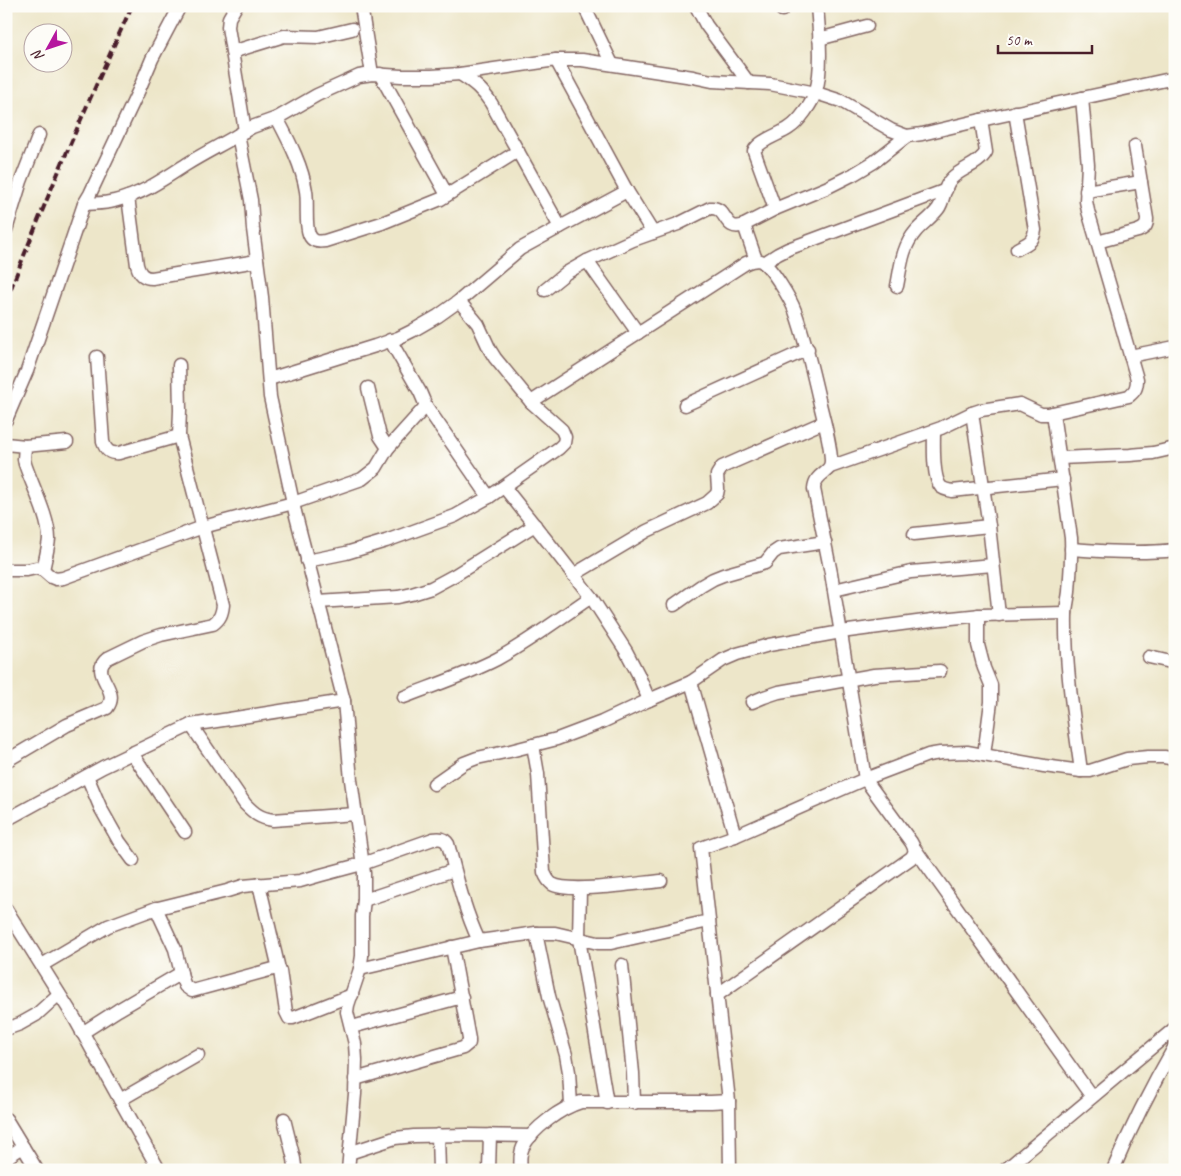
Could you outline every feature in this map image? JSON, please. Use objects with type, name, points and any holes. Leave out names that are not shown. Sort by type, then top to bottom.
[{"type":"street","points":[[6,420],[27,371],[84,204],[152,59],[180,6]]},
{"type":"street","points":[[236,6],[229,18],[228,27],[251,200],[270,397],[307,561],[344,701],[351,780],[364,873],[362,956],[347,1012],[355,1044],[355,1078],[348,1170]]},
{"type":"street","points":[[361,6],[376,74],[447,195]]},
{"type":"street","points":[[584,6],[612,64]]},
{"type":"street","points":[[696,6],[706,25],[748,83]]},
{"type":"street","points":[[775,209],[754,151],[758,145],[783,132],[797,121],[816,93],[820,73],[817,6]]},
{"type":"street","points":[[819,39],[867,26]]},
{"type":"street","points":[[232,52],[284,36],[318,37],[352,29]]},
{"type":"street","points":[[84,204],[114,202],[128,197],[153,185],[241,133],[277,118],[317,95],[359,76],[376,74],[432,76],[460,74],[556,60],[582,60],[712,81],[770,84],[816,93],[842,101],[890,130],[907,136],[1175,78]]},
{"type":"street","points":[[556,60],[652,233]]},
{"type":"street","points":[[460,74],[476,84],[484,93],[560,227]]},
{"type":"street","points":[[1082,98],[1088,165],[1086,201],[1137,379],[1135,391],[1129,396],[1048,414],[1041,414],[1020,404],[988,408],[972,413],[934,431],[830,467],[815,481],[814,489],[834,590],[865,779],[1092,1097]]},
{"type":"street","points":[[1015,112],[1035,230],[1031,241],[1017,249]]},
{"type":"street","points":[[277,118],[295,154],[304,180],[309,235],[319,242],[382,223],[426,205],[447,195],[518,152]]},
{"type":"street","points":[[897,286],[903,252],[907,243],[917,230],[938,210],[947,184],[954,176],[984,157],[986,152],[981,120]]},
{"type":"street","points":[[6,230],[21,181],[39,135]]},
{"type":"street","points":[[544,290],[566,273],[588,261],[632,240],[678,224],[710,208],[720,210],[728,223],[740,227],[775,209],[854,174],[874,162],[907,136]]},
{"type":"street","points":[[1097,242],[1138,231],[1147,225],[1135,146]]},
{"type":"street","points":[[1086,191],[1141,182]]},
{"type":"street","points":[[531,402],[746,263],[760,262],[810,240],[946,190]]},
{"type":"street","points":[[269,379],[390,340],[412,331],[459,301],[520,249],[627,191]]},
{"type":"street","points":[[128,197],[137,265],[139,271],[147,278],[257,261]]},
{"type":"street","points":[[744,225],[760,262],[787,294],[795,310],[808,349],[831,458],[830,467]]},
{"type":"street","points":[[588,261],[638,332]]},
{"type":"street","points":[[307,561],[346,553],[396,538],[455,516],[489,498],[564,443],[565,437],[562,430],[531,402],[495,358],[478,324],[459,301]]},
{"type":"street","points":[[390,340],[426,406],[489,498]]},
{"type":"street","points":[[1130,356],[1175,347]]},
{"type":"street","points":[[686,405],[808,349]]},
{"type":"street","points":[[96,357],[103,442],[106,449],[112,454],[119,453],[179,436]]},
{"type":"street","points":[[6,761],[67,725],[107,708],[111,704],[112,699],[101,667],[108,658],[143,641],[161,635],[213,624],[222,613],[223,605],[179,436],[179,365]]},
{"type":"street","points":[[368,388],[380,436],[388,448]]},
{"type":"street","points":[[6,570],[36,568],[43,570],[50,577],[56,579],[71,576],[203,527],[293,503],[362,479],[376,468],[388,448],[426,406]]},
{"type":"street","points":[[972,413],[989,526],[998,615]]},
{"type":"street","points":[[1053,413],[1072,549],[1066,613],[1067,640],[1072,704],[1081,771]]},
{"type":"street","points":[[573,575],[647,531],[707,503],[717,494],[717,475],[722,467],[824,422]]},
{"type":"street","points":[[934,431],[936,477],[941,486],[946,490],[984,488],[1063,479]]},
{"type":"street","points":[[6,444],[24,446],[67,442]]},
{"type":"street","points":[[24,446],[25,464],[46,520],[48,531],[49,540],[43,570]]},
{"type":"street","points":[[1060,458],[1145,454],[1175,448]]},
{"type":"street","points":[[504,487],[591,597],[626,651],[649,700]]},
{"type":"street","points":[[318,602],[398,597],[431,588],[535,525]]},
{"type":"street","points":[[914,534],[989,526]]},
{"type":"street","points":[[674,605],[713,579],[765,563],[779,549],[825,542]]},
{"type":"street","points":[[1072,549],[1151,553],[1175,550]]},
{"type":"street","points":[[834,590],[911,572],[993,565]]},
{"type":"street","points":[[404,697],[496,659],[591,597]]},
{"type":"street","points":[[434,784],[464,763],[477,758],[557,739],[602,722],[691,682],[723,660],[769,645],[841,632],[978,615],[1066,613]]},
{"type":"street","points":[[978,615],[978,645],[991,685],[984,755]]},
{"type":"street","points":[[1149,656],[1175,663]]},
{"type":"street","points":[[752,702],[779,692],[874,675],[940,671]]},
{"type":"street","points":[[691,682],[735,836]]},
{"type":"street","points":[[6,820],[87,776],[191,725],[344,701]]},
{"type":"street","points":[[191,725],[245,804],[262,819],[273,820],[355,814]]},
{"type":"street","points":[[533,745],[538,774],[544,872],[546,878],[556,886],[580,889],[661,881]]},
{"type":"street","points":[[730,1170],[730,1101],[701,848],[735,836],[865,779],[928,755],[967,752],[1081,771],[1090,771],[1127,759],[1164,757],[1175,759]]},
{"type":"street","points":[[132,753],[185,832]]},
{"type":"street","points":[[87,776],[101,809],[119,841],[133,860]]},
{"type":"street","points":[[42,965],[108,926],[156,908],[243,886],[300,880],[362,864],[433,838],[441,838],[448,844],[463,902],[479,941]]},
{"type":"street","points":[[718,995],[911,858],[915,849]]},
{"type":"street","points":[[364,900],[454,870]]},
{"type":"street","points":[[259,884],[286,1012],[289,1018],[297,1017],[352,995]]},
{"type":"street","points":[[580,889],[579,939],[607,1103]]},
{"type":"street","points":[[156,908],[175,949],[185,986],[192,991],[275,968],[278,969]]},
{"type":"street","points":[[6,909],[60,994],[159,1170]]},
{"type":"street","points":[[360,969],[479,941],[536,932],[554,933],[598,943],[611,943],[709,922]]},
{"type":"street","points":[[536,932],[549,996],[566,1055],[571,1105]]},
{"type":"street","points":[[355,1078],[463,1048],[469,1043],[452,947]]},
{"type":"street","points":[[622,965],[633,1073],[634,1102]]},
{"type":"street","points":[[82,1033],[181,973]]},
{"type":"street","points":[[6,1029],[36,1015],[60,994]]},
{"type":"street","points":[[352,1027],[462,997]]},
{"type":"street","points":[[1005,1170],[1175,1028]]},
{"type":"street","points":[[1113,1170],[1130,1132],[1175,1046]]},
{"type":"street","points":[[120,1100],[198,1055]]},
{"type":"street","points":[[521,1170],[522,1148],[531,1136],[542,1125],[571,1105],[581,1102],[730,1101]]},
{"type":"street","points":[[6,1119],[37,1170]]},
{"type":"street","points":[[284,1119],[294,1159],[294,1170]]},
{"type":"street","points":[[489,1170],[490,1135]]},
{"type":"street","points":[[349,1153],[395,1138],[414,1136],[531,1136]]},
{"type":"street","points":[[438,1136],[439,1170]]},
{"type":"street","points":[[6,1158],[23,1147]]},
{"type":"railway","points":[[6,301],[67,152],[132,6]]}]
